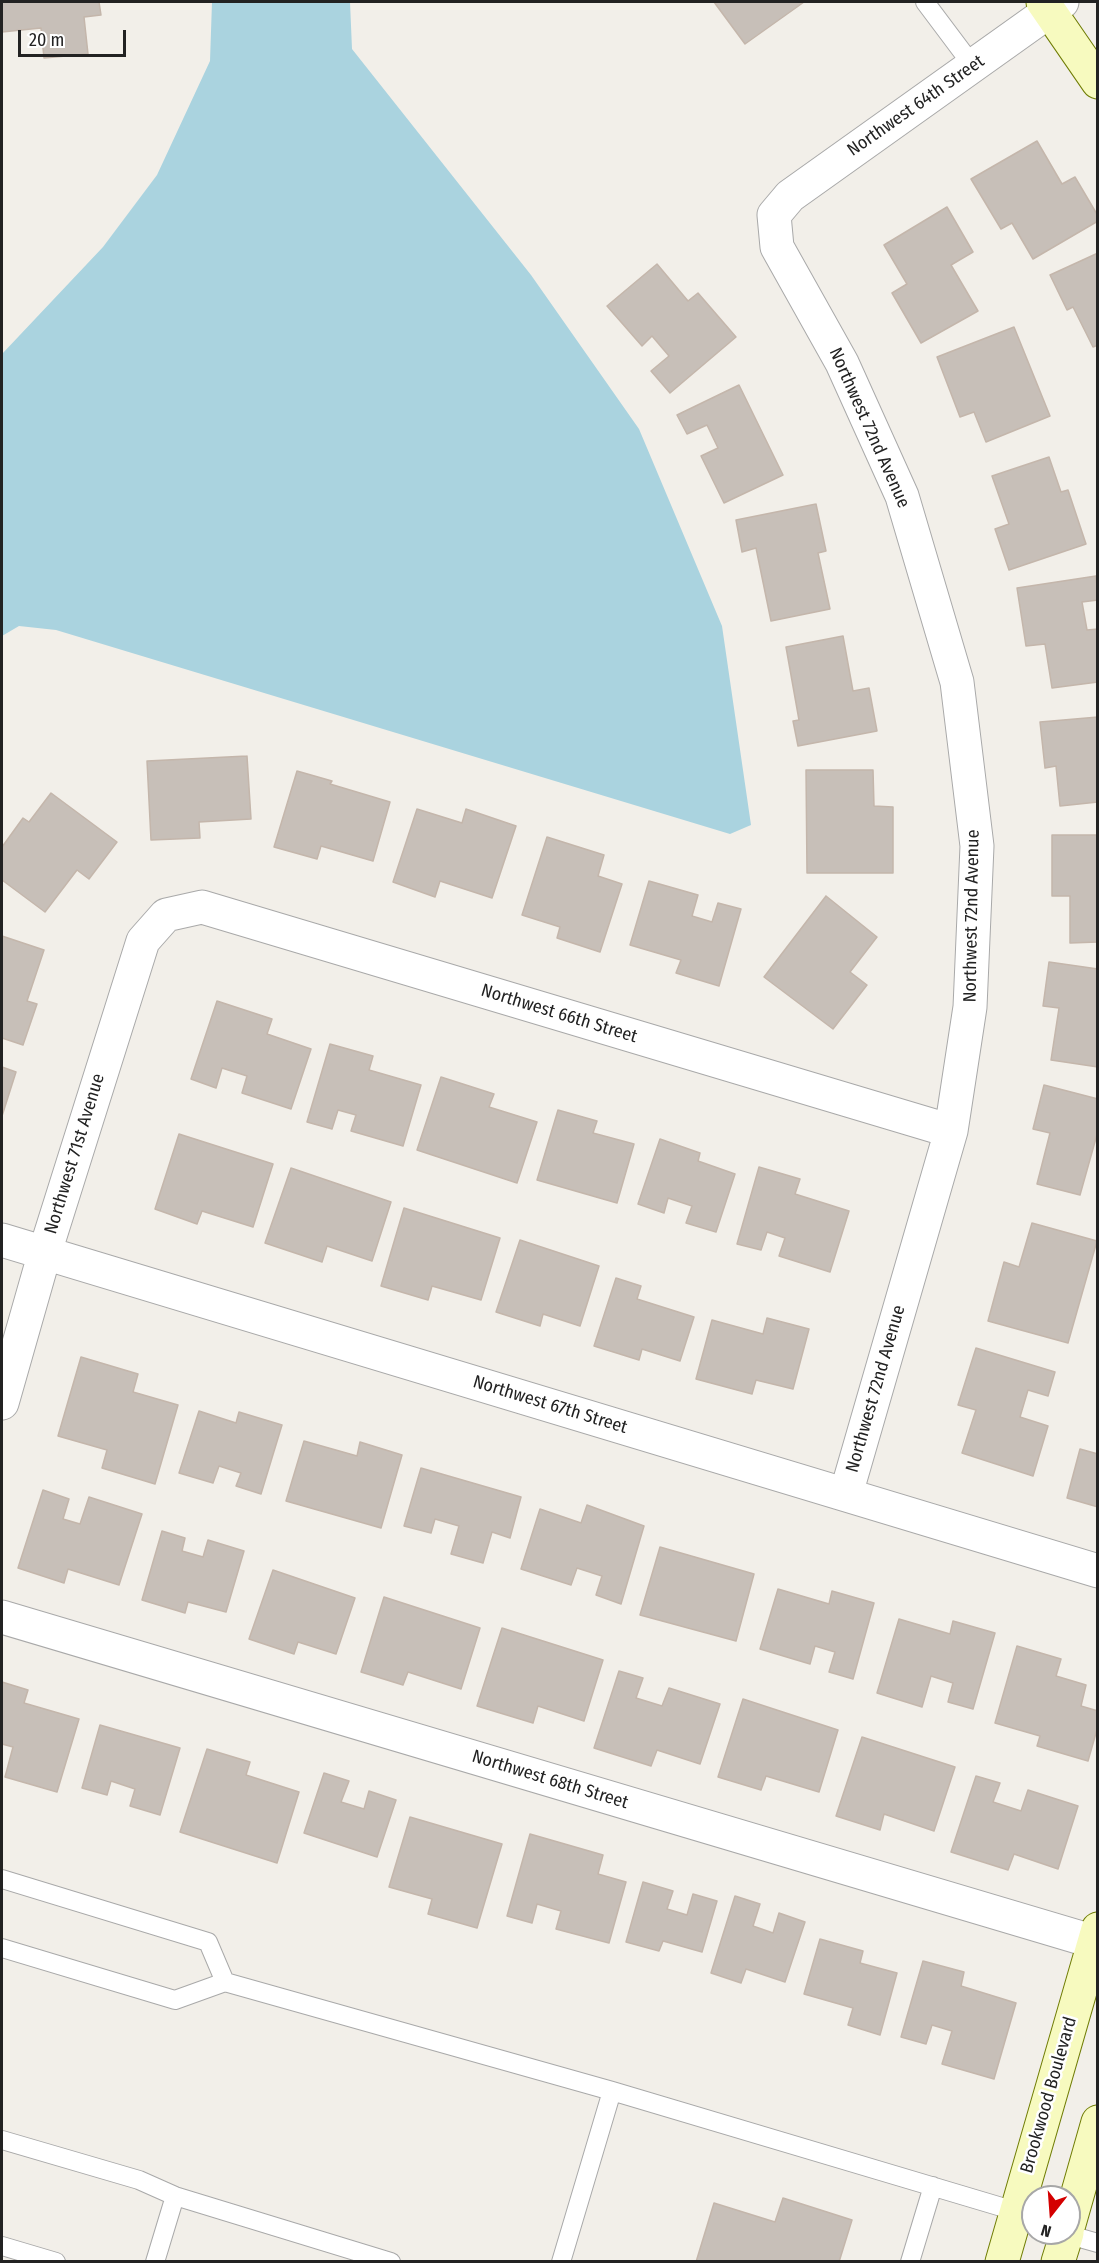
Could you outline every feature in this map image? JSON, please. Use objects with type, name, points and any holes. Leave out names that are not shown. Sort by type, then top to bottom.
[{"type":"street","name":"Northwest 64th Street","points":[[774,216],[790,196],[973,66],[1052,5]]},
{"type":"street","points":[[1052,5],[1098,82]]},
{"type":"street","name":"Northwest 72nd Avenue","points":[[774,216],[777,247],[842,363],[902,496],[957,682],[977,846],[970,1007],[951,1131],[846,1494]]},
{"type":"street","name":"Northwest 66th Street","points":[[166,915],[202,907],[951,1131]]},
{"type":"street","name":"Northwest 71st Avenue","points":[[2,1403],[45,1252],[143,941],[166,915]]},
{"type":"street","name":"Northwest 67th Street","points":[[2,1240],[1098,1571]]},
{"type":"street","name":"Northwest 68th Street","points":[[2,1617],[1096,1938]]},
{"type":"street","name":"Brookwood Boulevard","points":[[1002,2262],[1096,1938]]},
{"type":"street","points":[[1080,2185],[1098,2122]]},
{"type":"lane","points":[[926,2],[973,66]]},
{"type":"lane","points":[[2,1879],[208,1942],[225,1982]]},
{"type":"lane","points":[[2,1948],[175,2000],[225,1982],[612,2091],[1015,2211]]},
{"type":"lane","points":[[561,2262],[612,2091]]},
{"type":"lane","points":[[2,2140],[139,2180],[175,2196],[392,2262]]},
{"type":"lane","points":[[910,2262],[933,2186]]},
{"type":"lane","points":[[155,2262],[175,2196]]},
{"type":"lane","points":[[1081,2241],[1098,2244]]},
{"type":"lane","points":[[2,2246],[56,2262]]},
{"type":"water","points":[[212,2],[350,2],[352,49],[531,275],[639,429],[722,626],[751,825],[730,834],[56,630],[19,626],[2,636],[2,354],[103,247],[157,175],[210,61]]},
{"type":"building","points":[[2,2],[99,2],[101,15],[84,17],[88,54],[44,58],[41,28],[2,32]]},
{"type":"building","points":[[714,2],[804,2],[745,44]]},
{"type":"building","points":[[1037,141],[1062,184],[1075,177],[1098,216],[1098,221],[1033,259],[1012,223],[1001,229],[971,179]]},
{"type":"building","points":[[947,207],[973,252],[951,265],[978,311],[921,343],[892,293],[907,284],[884,245]]},
{"type":"building","points":[[1098,253],[1098,345],[1093,347],[1073,307],[1067,310],[1050,275]]},
{"type":"building","points":[[657,264],[688,301],[698,293],[736,337],[670,393],[651,371],[669,356],[652,336],[642,346],[607,306]]},
{"type":"building","points":[[1014,327],[1050,416],[986,442],[974,412],[960,417],[937,357]]},
{"type":"building","points":[[739,385],[783,475],[724,503],[701,456],[718,448],[707,425],[687,434],[677,415]]},
{"type":"building","points":[[1049,457],[1061,492],[1068,490],[1086,544],[1009,570],[995,529],[1009,524],[992,476]]},
{"type":"building","points":[[816,504],[826,551],[818,553],[830,609],[771,621],[756,548],[742,552],[736,520]]},
{"type":"building","points":[[1096,576],[1098,600],[1082,602],[1087,630],[1098,629],[1098,682],[1052,688],[1045,644],[1026,646],[1017,588]]},
{"type":"building","points":[[843,636],[853,691],[869,688],[877,731],[798,746],[793,721],[799,720],[786,647]]},
{"type":"building","points":[[1098,717],[1098,802],[1060,806],[1056,766],[1045,768],[1040,722]]},
{"type":"building","points":[[247,756],[251,819],[199,822],[200,838],[151,840],[147,761]]},
{"type":"building","points":[[806,770],[873,770],[874,806],[893,807],[893,873],[807,873]]},
{"type":"building","points":[[297,771],[332,781],[330,784],[390,802],[373,861],[321,846],[317,859],[274,847]]},
{"type":"building","points":[[51,793],[117,842],[89,879],[77,870],[45,912],[2,880],[2,847],[23,818],[29,822]]},
{"type":"building","points":[[417,809],[462,823],[466,809],[516,826],[492,898],[440,881],[435,897],[393,882]]},
{"type":"building","points":[[1052,835],[1098,835],[1098,942],[1070,943],[1070,896],[1052,896]]},
{"type":"building","points":[[547,837],[604,855],[598,876],[622,884],[600,952],[557,938],[560,927],[522,915]]},
{"type":"building","points":[[649,881],[698,895],[692,916],[712,922],[718,903],[741,909],[719,986],[676,973],[681,960],[630,945]]},
{"type":"building","points":[[826,896],[877,937],[850,972],[867,985],[833,1029],[764,977]]},
{"type":"building","points":[[2,936],[44,950],[27,1001],[37,1004],[23,1045],[2,1038]]},
{"type":"building","points":[[1049,962],[1098,969],[1098,1067],[1051,1060],[1059,1008],[1043,1006]]},
{"type":"building","points":[[217,1001],[272,1019],[267,1034],[311,1049],[291,1109],[242,1093],[247,1076],[222,1068],[216,1088],[191,1079]]},
{"type":"building","points":[[330,1044],[373,1056],[369,1070],[421,1085],[403,1146],[351,1131],[356,1115],[338,1110],[332,1129],[307,1122]]},
{"type":"building","points":[[2,1067],[16,1072],[2,1116]]},
{"type":"building","points":[[441,1077],[494,1094],[489,1107],[537,1122],[517,1183],[417,1150]]},
{"type":"building","points":[[1044,1085],[1098,1099],[1098,1131],[1080,1195],[1037,1184],[1050,1133],[1033,1129]]},
{"type":"building","points":[[558,1110],[597,1121],[593,1133],[634,1144],[617,1203],[537,1180]]},
{"type":"building","points":[[179,1134],[273,1164],[253,1227],[202,1211],[197,1224],[155,1209]]},
{"type":"building","points":[[660,1139],[700,1153],[698,1161],[735,1174],[716,1232],[686,1223],[692,1206],[668,1198],[664,1213],[638,1204]]},
{"type":"building","points":[[759,1167],[800,1179],[795,1194],[849,1211],[830,1272],[779,1256],[785,1238],[767,1232],[761,1250],[737,1244]]},
{"type":"building","points":[[291,1168],[391,1202],[372,1261],[327,1246],[322,1262],[265,1243]]},
{"type":"building","points":[[404,1208],[500,1238],[481,1300],[432,1286],[428,1300],[381,1286]]},
{"type":"building","points":[[1032,1223],[1097,1241],[1068,1343],[988,1321],[1004,1262],[1019,1267]]},
{"type":"building","points":[[520,1240],[599,1266],[580,1326],[543,1314],[540,1326],[496,1312]]},
{"type":"building","points":[[616,1278],[641,1286],[637,1299],[694,1317],[680,1361],[642,1349],[639,1360],[594,1346]]},
{"type":"building","points":[[767,1318],[809,1329],[793,1389],[756,1380],[752,1394],[696,1379],[712,1320],[763,1334]]},
{"type":"building","points":[[976,1348],[1055,1372],[1048,1396],[1028,1390],[1020,1417],[1048,1426],[1033,1476],[962,1453],[976,1410],[958,1405]]},
{"type":"building","points":[[81,1357],[138,1374],[133,1392],[178,1405],[155,1484],[102,1468],[107,1450],[58,1436]]},
{"type":"building","points":[[199,1411],[236,1423],[239,1412],[282,1425],[261,1494],[236,1486],[241,1473],[219,1466],[213,1483],[179,1473]]},
{"type":"building","points":[[304,1441],[357,1456],[360,1442],[402,1455],[381,1528],[286,1501]]},
{"type":"building","points":[[1080,1449],[1098,1454],[1098,1507],[1067,1498]]},
{"type":"building","points":[[421,1468],[521,1497],[510,1538],[492,1532],[483,1563],[451,1554],[459,1526],[435,1519],[431,1533],[404,1526]]},
{"type":"building","points":[[43,1490],[69,1499],[63,1519],[80,1524],[89,1497],[142,1514],[119,1585],[68,1569],[64,1583],[18,1568]]},
{"type":"building","points":[[587,1505],[644,1526],[621,1604],[596,1595],[602,1576],[577,1568],[571,1585],[521,1569],[540,1509],[581,1523]]},
{"type":"building","points":[[162,1531],[185,1538],[182,1551],[203,1557],[208,1540],[244,1551],[226,1612],[188,1602],[185,1613],[142,1600]]},
{"type":"building","points":[[660,1547],[754,1574],[736,1641],[640,1615]]},
{"type":"building","points":[[273,1570],[355,1598],[336,1654],[298,1642],[294,1654],[249,1639]]},
{"type":"building","points":[[778,1589],[829,1604],[832,1591],[874,1603],[853,1679],[829,1672],[835,1652],[815,1646],[810,1664],[760,1649]]},
{"type":"building","points":[[384,1597],[480,1628],[461,1689],[408,1672],[403,1685],[361,1672]]},
{"type":"building","points":[[899,1619],[950,1634],[953,1621],[995,1633],[973,1709],[948,1702],[953,1683],[931,1676],[922,1707],[877,1693]]},
{"type":"building","points":[[502,1628],[603,1660],[584,1721],[538,1706],[533,1723],[477,1706]]},
{"type":"building","points":[[1017,1646],[1061,1659],[1056,1676],[1086,1685],[1081,1706],[1098,1711],[1098,1726],[1088,1761],[1037,1746],[1040,1736],[995,1723]]},
{"type":"building","points":[[619,1671],[643,1678],[636,1698],[662,1706],[669,1688],[720,1704],[700,1764],[657,1750],[651,1766],[594,1748]]},
{"type":"building","points":[[2,1682],[28,1690],[24,1703],[79,1719],[57,1792],[5,1777],[13,1747],[2,1744]]},
{"type":"building","points":[[743,1699],[838,1730],[819,1792],[766,1776],[761,1790],[718,1777]]},
{"type":"building","points":[[100,1725],[180,1748],[160,1815],[130,1806],[135,1789],[111,1781],[107,1795],[82,1788]]},
{"type":"building","points":[[862,1737],[955,1767],[934,1831],[884,1814],[880,1830],[836,1816]]},
{"type":"building","points":[[207,1749],[250,1762],[246,1775],[299,1792],[277,1863],[180,1832]]},
{"type":"building","points":[[324,1773],[349,1781],[341,1802],[364,1809],[369,1791],[396,1800],[377,1857],[304,1833]]},
{"type":"building","points":[[976,1776],[1000,1783],[993,1802],[1021,1811],[1028,1790],[1078,1806],[1058,1869],[1014,1854],[1008,1870],[951,1852]]},
{"type":"building","points":[[410,1817],[502,1844],[477,1928],[428,1914],[432,1899],[389,1887]]},
{"type":"building","points":[[530,1834],[603,1855],[598,1874],[626,1882],[609,1943],[556,1929],[561,1911],[537,1904],[532,1923],[507,1916]]},
{"type":"building","points":[[643,1882],[673,1891],[667,1909],[687,1915],[693,1894],[717,1901],[702,1952],[663,1941],[659,1951],[626,1942]]},
{"type":"building","points":[[735,1896],[760,1904],[753,1926],[773,1933],[779,1913],[805,1922],[785,1982],[746,1969],[741,1983],[711,1973]]},
{"type":"building","points":[[820,1939],[863,1951],[860,1963],[897,1973],[880,2035],[848,2025],[853,2008],[804,1994]]},
{"type":"building","points":[[923,1961],[964,1972],[961,1986],[1016,2003],[994,2079],[942,2064],[952,2031],[932,2025],[926,2044],[901,2037]]},
{"type":"building","points":[[783,2198],[852,2220],[839,2262],[696,2262],[714,2203],[775,2222]]}]
